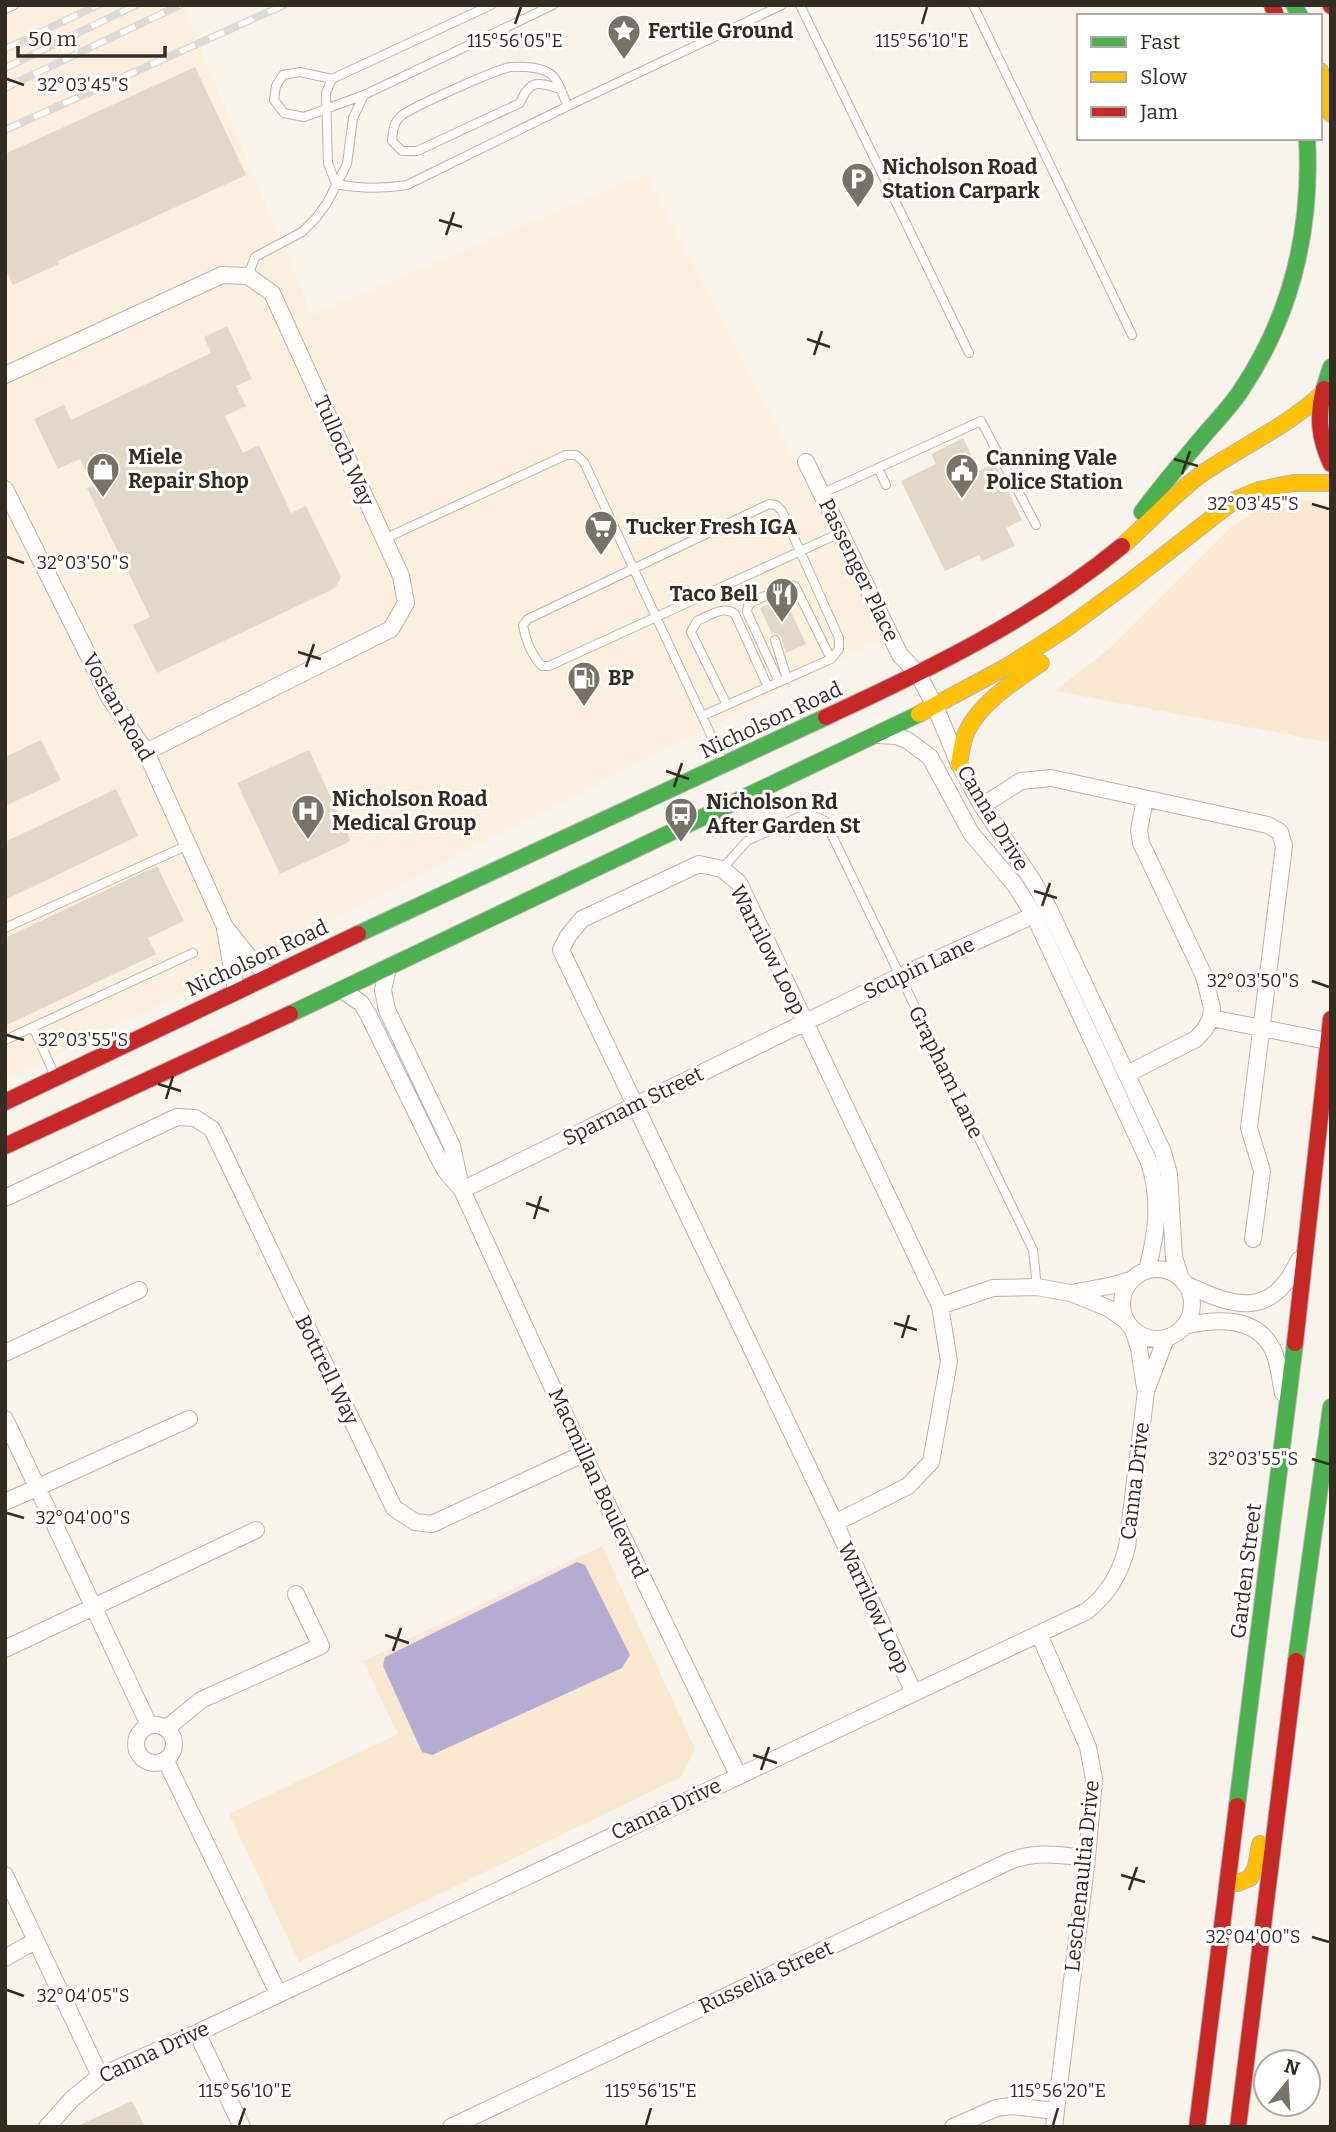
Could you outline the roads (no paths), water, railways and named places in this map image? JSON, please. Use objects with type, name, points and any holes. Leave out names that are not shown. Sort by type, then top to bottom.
[{"type":"main road","points":[[1322,79],[1331,114]]},
{"type":"main road","points":[[1105,560],[1163,484],[1239,394],[1265,351],[1288,295],[1301,252],[1309,195],[1307,140]]},
{"type":"main road","points":[[1331,367],[1318,417],[1320,442],[1331,464]]},
{"type":"main road","name":"Nicholson Road","points":[[5,1102],[270,975],[918,674],[1027,614],[1105,560],[1205,472],[1300,414],[1326,388]]},
{"type":"main road","points":[[5,1146],[342,990],[935,706],[1008,666],[1074,622],[1235,500],[1259,490],[1293,483],[1331,483]]},
{"type":"main road","points":[[959,764],[967,729],[973,721],[1018,679],[1109,614],[1131,581]]},
{"type":"main road","name":"Garden Street","points":[[1197,2127],[1307,1248],[1331,1019]]},
{"type":"main road","points":[[1238,2127],[1331,1407]]},
{"type":"main road","points":[[1228,1882],[1244,1884],[1253,1875],[1270,1792],[1286,1745]]},
{"type":"street","points":[[5,375],[222,275],[248,276]]},
{"type":"street","name":"Tulloch Way","points":[[146,752],[391,629],[406,603],[401,576],[272,293],[248,276]]},
{"type":"street","name":"Passenger Place","points":[[806,462],[900,656],[918,674],[935,706]]},
{"type":"street","name":"Vostan Road","points":[[5,489],[109,697],[146,752],[225,927],[236,991]]},
{"type":"street","name":"Canna Drive","points":[[935,706],[959,764],[982,806],[1049,909],[1163,1152],[1170,1174],[1174,1256],[1183,1281]]},
{"type":"street","name":"Canna Drive","points":[[876,734],[907,740],[930,757],[971,833],[1010,878],[1034,915],[1149,1162],[1154,1178],[1157,1208],[1156,1231],[1147,1270]]},
{"type":"street","points":[[982,806],[1021,781],[1051,778],[1268,825],[1280,832],[1284,846],[1250,1128],[1262,1171],[1253,1239]]},
{"type":"street","points":[[1127,1074],[1196,1039],[1205,1030],[1212,1008],[1204,976],[1141,843],[1139,830],[1145,799]]},
{"type":"street","name":"Warrilow Loop","points":[[835,1523],[908,1486],[931,1462],[949,1361],[940,1306],[739,883],[722,869],[699,864],[582,919],[561,950],[914,1693]]},
{"type":"street","name":"Scupin Lane","points":[[804,1023],[1034,915]]},
{"type":"street","name":"Vostan Road","points":[[225,927],[254,963],[270,975]]},
{"type":"street","name":"Macmillan Boulevard","points":[[388,968],[383,990],[387,1010],[452,1146],[462,1190],[583,1454],[738,1775]]},
{"type":"street","name":"Macmillan Boulevard","points":[[342,990],[361,1003],[368,1014],[445,1170],[462,1190]]},
{"type":"street","points":[[1211,1018],[1327,1041]]},
{"type":"street","name":"Sparnam Street","points":[[462,1190],[804,1023]]},
{"type":"street","name":"Bottrell Way","points":[[5,1198],[177,1117],[195,1118],[212,1129],[394,1508],[415,1522],[432,1524],[583,1454]]},
{"type":"street","points":[[1071,1293],[1112,1286],[1131,1280],[1147,1270],[1159,1269],[1171,1272],[1183,1281],[1222,1299],[1237,1302],[1262,1301],[1284,1287],[1307,1248]]},
{"type":"street","points":[[1129,1325],[1122,1310],[1122,1299],[1131,1280]]},
{"type":"street","points":[[940,1306],[993,1288],[1037,1287],[1071,1293],[1108,1308],[1143,1336],[1166,1338],[1177,1333],[1189,1318],[1191,1295],[1183,1281]]},
{"type":"street","points":[[5,1353],[139,1290]]},
{"type":"street","points":[[1184,1326],[1204,1321],[1220,1321],[1249,1326],[1259,1332],[1274,1352],[1288,1405]]},
{"type":"street","name":"Canna Drive","points":[[1129,1325],[1139,1348],[1146,1391]]},
{"type":"street","name":"Canna Drive","points":[[47,2127],[72,2099],[100,2076],[197,2033],[1087,1611],[1118,1576],[1127,1547],[1146,1391],[1166,1338]]},
{"type":"street","points":[[5,1419],[149,1725]]},
{"type":"street","points":[[5,1502],[189,1419]]},
{"type":"street","points":[[5,1649],[256,1530]]},
{"type":"street","points":[[167,1728],[201,1700],[321,1646],[296,1594]]},
{"type":"street","name":"Leschenaultia Drive","points":[[1039,1634],[1080,1725],[1092,1764],[1094,1794],[1055,2119]]},
{"type":"street","points":[[157,1724],[167,1728],[174,1737],[175,1747],[166,1761],[155,1763],[144,1760],[137,1752],[139,1733],[149,1725],[157,1724]]},
{"type":"street","points":[[166,1761],[278,1993]]},
{"type":"street","name":"Russelia Street","points":[[451,2127],[1012,1860],[1034,1853],[1087,1858]]},
{"type":"street","points":[[5,1875],[100,2076]]},
{"type":"street","points":[[5,1958],[35,1941]]},
{"type":"street","points":[[197,2033],[242,2127]]},
{"type":"street","points":[[953,2127],[996,2108],[1011,2106],[1055,2119]]},
{"type":"lane","points":[[5,9],[14,5]]},
{"type":"lane","points":[[491,5],[332,79],[300,72],[283,75],[276,86],[274,100],[284,113],[304,117],[364,95],[553,5]]},
{"type":"lane","points":[[336,184],[381,189],[407,185],[782,5]]},
{"type":"lane","points":[[800,5],[969,353]]},
{"type":"lane","points":[[972,5],[1132,335]]},
{"type":"lane","points":[[560,89],[540,84],[530,86],[520,103],[417,151],[402,152],[392,141],[393,126],[401,116],[508,67],[541,70],[554,76],[568,106]]},
{"type":"lane","points":[[521,67],[530,75],[530,86]]},
{"type":"lane","points":[[332,79],[326,93],[328,163],[336,184]]},
{"type":"lane","points":[[248,276],[255,257],[302,232],[327,203],[347,164],[353,118],[364,95]]},
{"type":"lane","points":[[821,494],[981,421],[1036,526]]},
{"type":"lane","points":[[384,539],[566,455],[576,455],[584,462],[725,765]]},
{"type":"lane","points":[[878,468],[886,485]]},
{"type":"lane","points":[[702,716],[831,659],[839,649],[839,638],[800,551],[782,511],[776,505],[769,505],[528,619],[523,625],[524,634],[537,662],[542,666],[549,666],[800,551],[840,533]]},
{"type":"lane","points":[[783,680],[747,612],[752,602],[789,585],[795,586],[831,659]]},
{"type":"lane","points":[[727,705],[691,632],[697,621],[721,610],[730,610],[735,614],[768,687]]},
{"type":"lane","points":[[775,640],[783,680]]},
{"type":"lane","name":"Grapham Lane","points":[[722,869],[747,841],[807,813],[825,821],[1032,1250],[1037,1287]]},
{"type":"lane","points":[[5,928],[188,845]]},
{"type":"lane","points":[[5,1040],[192,953]]},
{"type":"lane","points":[[33,1027],[56,1078]]},
{"type":"railway","points":[[5,49],[98,5]]},
{"type":"railway","points":[[5,68],[136,5]]},
{"type":"railway","points":[[5,88],[180,5]]},
{"type":"railway","points":[[5,130],[284,5]]},
{"type":"place","name":"Fertile Ground","points":[[624,61]]},
{"type":"place","name":"Nicholson Road Station Carpark","points":[[858,209]]},
{"type":"place","name":"Miele Repair Shop","points":[[103,499]]},
{"type":"place","name":"Canning Vale Police Station","points":[[962,500]]},
{"type":"place","name":"Tucker Fresh IGA","points":[[601,557]]},
{"type":"place","name":"Taco Bell","points":[[782,624]]},
{"type":"place","name":"BP","points":[[584,708]]},
{"type":"place","name":"Nicholson Road Medical Group","points":[[308,841]]},
{"type":"place","name":"Nicholson Rd After Garden St","points":[[681,844]]}]
